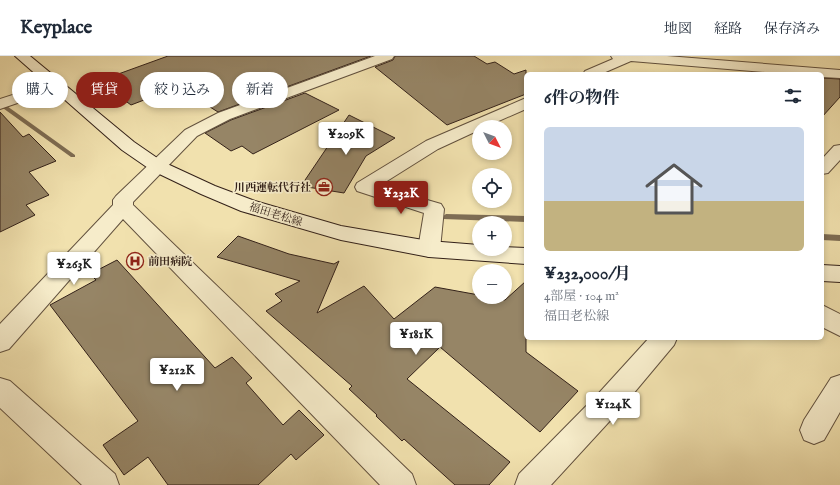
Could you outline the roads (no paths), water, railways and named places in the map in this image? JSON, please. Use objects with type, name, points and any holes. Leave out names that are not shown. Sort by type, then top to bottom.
[{"type":"street","name":"福田老松線","points":[[22,56],[41,72]]},
{"type":"street","points":[[0,341],[123,207],[123,200],[191,133],[224,116],[387,56]]},
{"type":"street","points":[[594,72],[619,58],[630,57],[815,72]]},
{"type":"street","points":[[639,65],[654,71]]},
{"type":"street","points":[[824,73],[840,74]]},
{"type":"street","name":"福田老松線","points":[[68,95],[128,146],[157,166],[208,190],[256,208],[341,233],[429,249],[524,256]]},
{"type":"street","points":[[429,249],[434,209],[364,187],[432,145],[524,104]]},
{"type":"street","points":[[824,167],[840,150]]},
{"type":"street","points":[[123,207],[401,485]]},
{"type":"street","points":[[824,273],[840,274]]},
{"type":"street","points":[[824,316],[840,326]]},
{"type":"street","points":[[530,485],[608,403],[663,340]]},
{"type":"street","points":[[814,430],[840,387]]},
{"type":"street","points":[[0,390],[104,485]]},
{"type":"waterway","points":[[0,103],[73,156]]},
{"type":"waterway","points":[[446,217],[524,219]]},
{"type":"waterway","points":[[824,237],[840,238]]},
{"type":"place","name":"川西運転代行社","points":[[324,187]]},
{"type":"place","name":"前田病院","points":[[135,261]]}]
